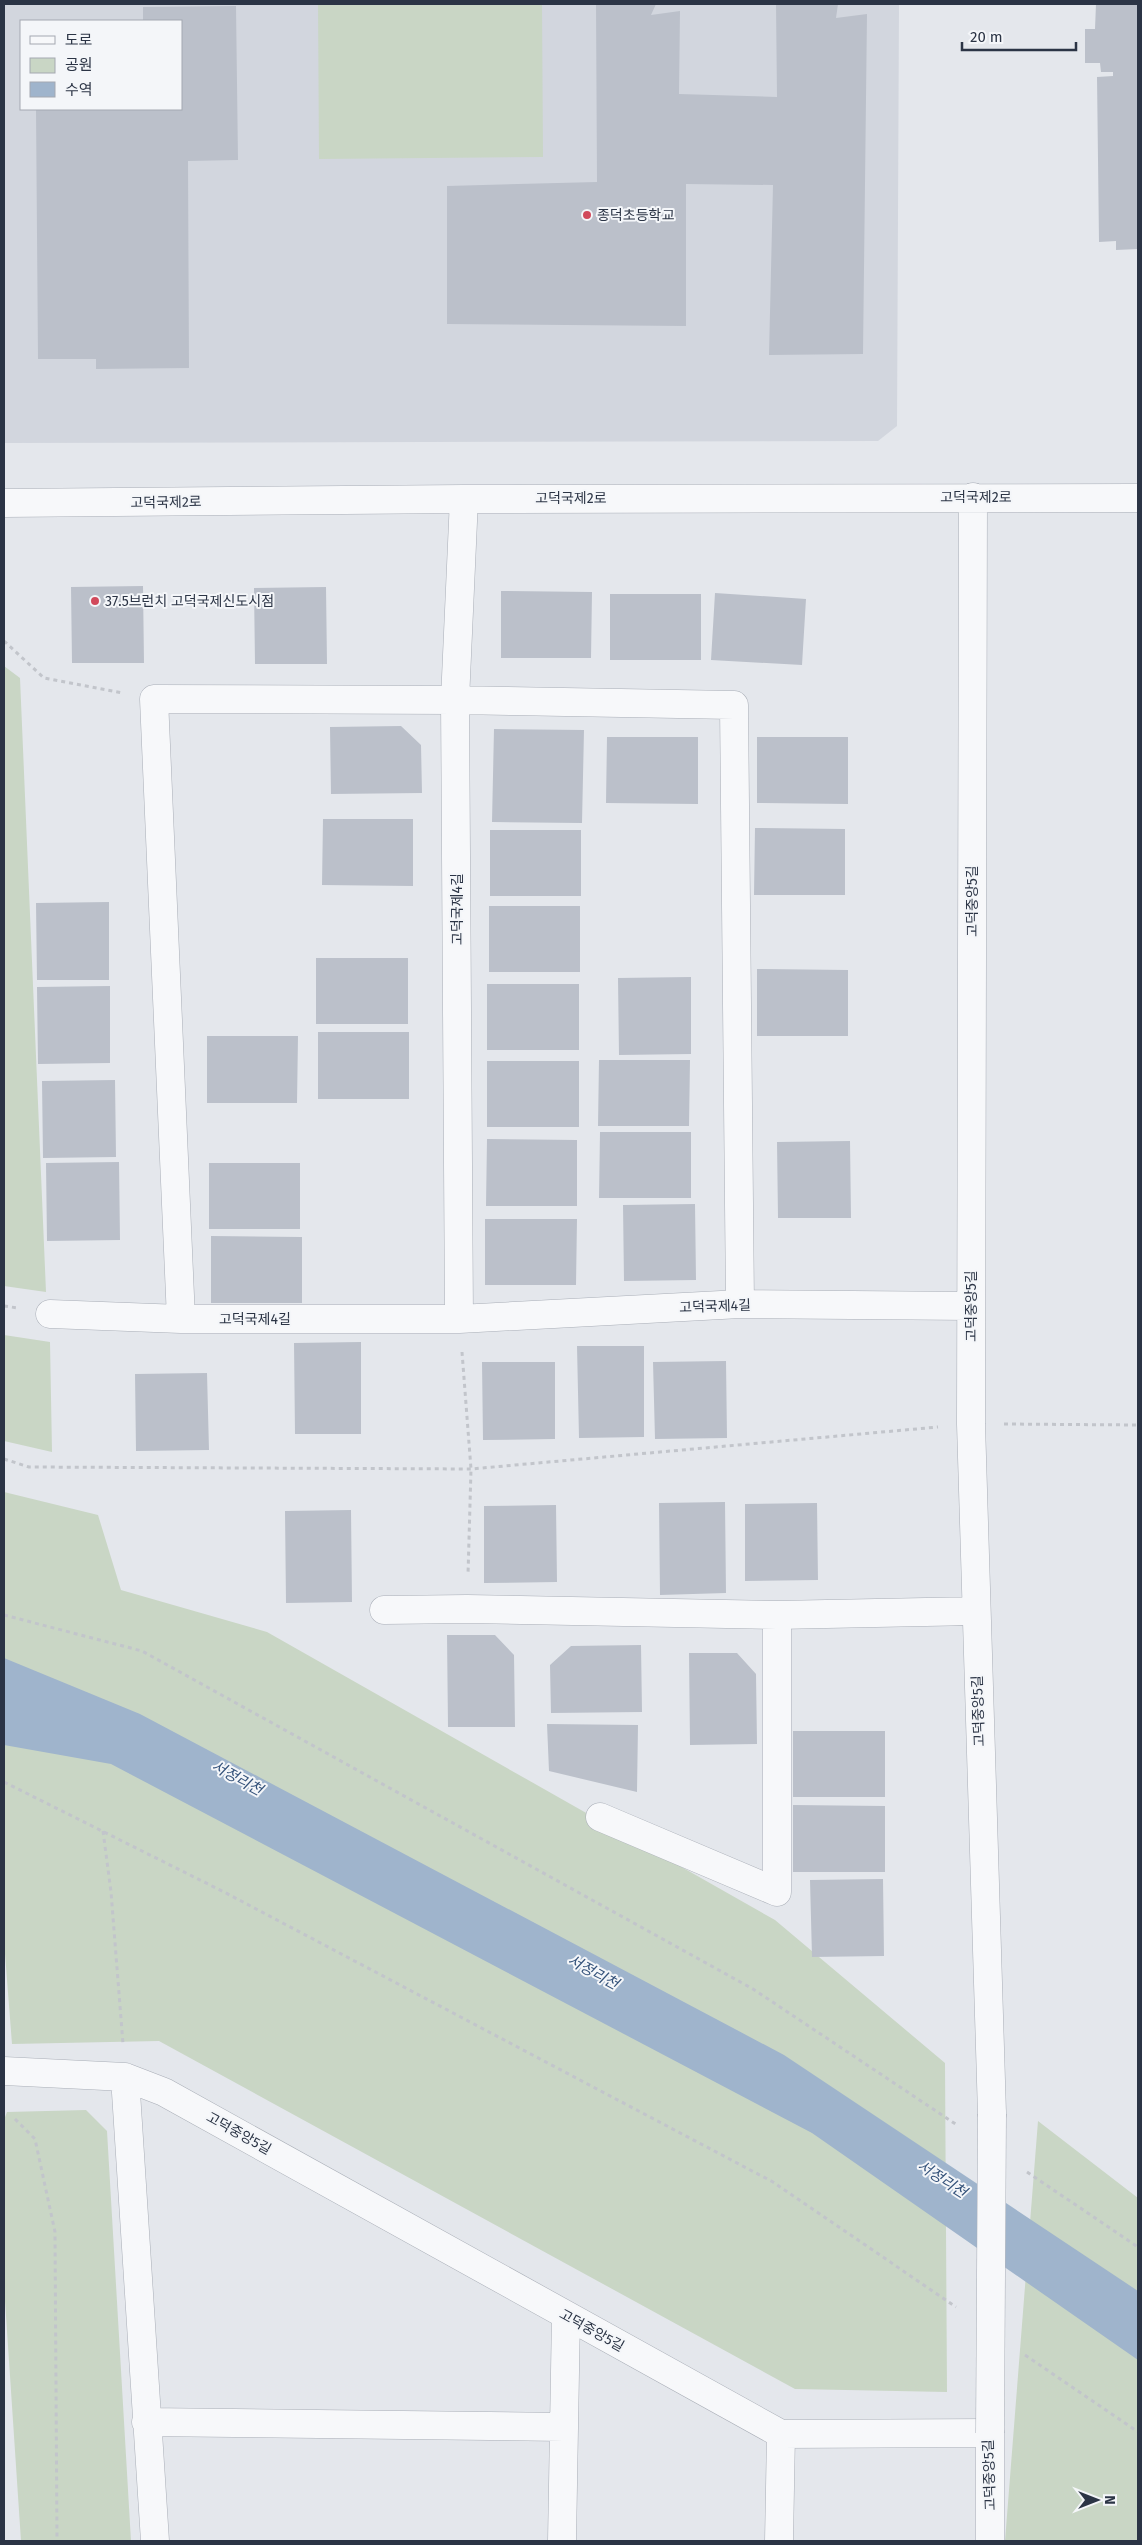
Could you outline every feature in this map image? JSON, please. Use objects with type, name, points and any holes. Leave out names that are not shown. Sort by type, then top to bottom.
[{"type":"street","name":"고덕중앙5길","points":[[973,497],[971,1424],[975,1611],[992,2114],[990,2541]]},
{"type":"street","name":"고덕국제2로","points":[[4,503],[464,499],[1138,498]]},
{"type":"street","name":"고덕국제4길","points":[[460,1319],[455,700],[464,499]]},
{"type":"street","points":[[181,1319],[154,699],[455,700],[734,705],[740,1304]]},
{"type":"street","name":"고덕국제4길","points":[[50,1314],[181,1319],[460,1319],[740,1304],[971,1306]]},
{"type":"street","points":[[384,1610],[467,1609],[777,1615],[975,1611]]},
{"type":"street","points":[[600,1817],[778,1892],[777,1615]]},
{"type":"street","name":"고덕중앙5길","points":[[4,2071],[125,2077],[164,2092],[781,2434],[990,2433]]},
{"type":"street","points":[[125,2077],[155,2541]]},
{"type":"street","points":[[562,2541],[566,2316]]},
{"type":"street","points":[[146,2422],[564,2427]]},
{"type":"street","points":[[779,2541],[781,2434]]},
{"type":"path","points":[[4,641],[44,678],[154,699]]},
{"type":"path","points":[[460,1319],[471,1469],[467,1609]]},
{"type":"path","points":[[4,1460],[29,1466],[471,1469],[971,1424],[1138,1426]]},
{"type":"path","points":[[4,1614],[142,1651],[753,1988],[958,2126]]},
{"type":"path","points":[[4,1782],[224,1892],[773,2182],[960,2310]]},
{"type":"path","points":[[103,1831],[111,1892],[125,2077]]},
{"type":"path","points":[[15,2119],[35,2139],[55,2232],[57,2541]]},
{"type":"path","points":[[1024,2170],[1138,2246]]},
{"type":"path","points":[[1025,2354],[1138,2432]]},
{"type":"shaded area","name":"종덕초등학교","points":[[4,4],[899,4],[897,426],[878,441],[4,443]]},
{"type":"green space","points":[[318,4],[542,4],[543,157],[319,159]]},
{"type":"green space","points":[[4,666],[20,678],[46,1292],[4,1286]]},
{"type":"green space","points":[[4,1335],[50,1342],[52,1452],[4,1441]]},
{"type":"green space","points":[[4,1492],[98,1515],[121,1590],[267,1632],[775,1920],[945,2063],[947,2392],[795,2389],[159,2041],[12,2044],[4,1941]]},
{"type":"green space","points":[[86,2110],[107,2131],[131,2541],[21,2541],[4,2286],[4,2120],[7,2112]]},
{"type":"green space","points":[[1038,2121],[1138,2198],[1138,2541],[1005,2541]]},
{"type":"water","name":"서정리천","points":[[4,1658],[140,1714],[784,2055],[1138,2291],[1138,2360],[812,2133],[111,1764],[4,1745]]},
{"type":"building","points":[[596,4],[656,4],[651,15],[680,11],[679,94],[777,97],[776,4],[838,4],[836,18],[867,14],[863,354],[769,355],[773,185],[686,184],[686,326],[447,324],[447,186],[597,182]]},
{"type":"building","points":[[1096,4],[1138,4],[1138,249],[1116,250],[1116,241],[1099,242],[1097,77],[1113,76],[1113,72],[1101,72],[1100,63],[1085,63],[1085,29],[1095,29]]},
{"type":"building","points":[[236,6],[238,160],[188,161],[189,368],[96,369],[96,359],[38,359],[36,110],[182,110],[182,20],[143,20],[143,7]]},
{"type":"building","points":[[143,586],[144,663],[72,663],[71,587]]},
{"type":"building","points":[[326,587],[327,664],[255,664],[254,588]]},
{"type":"building","points":[[501,591],[592,592],[591,658],[501,658]]},
{"type":"building","points":[[715,593],[806,599],[802,665],[711,660]]},
{"type":"building","points":[[610,594],[701,594],[701,660],[610,660]]},
{"type":"building","points":[[401,726],[421,745],[422,793],[331,794],[330,727]]},
{"type":"building","points":[[494,729],[584,730],[582,823],[492,822]]},
{"type":"building","points":[[607,737],[698,737],[698,804],[606,803]]},
{"type":"building","points":[[757,737],[848,737],[848,804],[757,803]]},
{"type":"building","points":[[323,819],[413,819],[413,886],[322,885]]},
{"type":"building","points":[[755,828],[845,829],[845,895],[754,895]]},
{"type":"building","points":[[490,830],[581,830],[581,896],[490,896]]},
{"type":"building","points":[[109,902],[109,980],[37,980],[36,903]]},
{"type":"building","points":[[489,906],[580,906],[580,972],[489,972]]},
{"type":"building","points":[[316,958],[408,958],[408,1024],[316,1024]]},
{"type":"building","points":[[757,969],[848,970],[848,1036],[757,1036]]},
{"type":"building","points":[[691,977],[691,1054],[619,1055],[618,978]]},
{"type":"building","points":[[487,984],[579,984],[579,1050],[487,1050]]},
{"type":"building","points":[[110,986],[110,1063],[38,1064],[37,987]]},
{"type":"building","points":[[318,1032],[409,1032],[409,1099],[318,1099]]},
{"type":"building","points":[[207,1036],[298,1036],[297,1103],[207,1103]]},
{"type":"building","points":[[599,1060],[690,1060],[689,1126],[598,1126]]},
{"type":"building","points":[[487,1061],[579,1061],[579,1127],[487,1127]]},
{"type":"building","points":[[115,1080],[116,1157],[43,1158],[42,1081]]},
{"type":"building","points":[[600,1132],[691,1132],[691,1198],[599,1198]]},
{"type":"building","points":[[487,1139],[577,1140],[577,1206],[486,1206]]},
{"type":"building","points":[[850,1141],[851,1218],[778,1218],[777,1142]]},
{"type":"building","points":[[119,1162],[120,1240],[47,1241],[46,1163]]},
{"type":"building","points":[[209,1163],[300,1163],[300,1229],[209,1229]]},
{"type":"building","points":[[695,1204],[696,1280],[624,1281],[623,1205]]},
{"type":"building","points":[[485,1219],[577,1219],[576,1285],[485,1285]]},
{"type":"building","points":[[211,1236],[302,1237],[302,1303],[211,1303]]},
{"type":"building","points":[[361,1342],[361,1434],[295,1434],[294,1343]]},
{"type":"building","points":[[577,1346],[644,1346],[644,1437],[579,1438]]},
{"type":"building","points":[[726,1361],[727,1438],[655,1439],[653,1362]]},
{"type":"building","points":[[482,1362],[555,1362],[555,1439],[483,1440]]},
{"type":"building","points":[[207,1373],[209,1450],[136,1451],[135,1374]]},
{"type":"building","points":[[725,1502],[726,1593],[660,1595],[659,1503]]},
{"type":"building","points":[[817,1503],[818,1580],[745,1581],[745,1504]]},
{"type":"building","points":[[556,1505],[557,1582],[484,1583],[484,1506]]},
{"type":"building","points":[[351,1510],[352,1602],[286,1603],[285,1511]]},
{"type":"building","points":[[447,1635],[495,1635],[514,1655],[515,1727],[448,1727]]},
{"type":"building","points":[[641,1645],[642,1712],[551,1713],[550,1665],[571,1646]]},
{"type":"building","points":[[689,1653],[737,1653],[756,1674],[757,1744],[690,1745]]},
{"type":"building","points":[[547,1724],[638,1725],[637,1792],[549,1771]]},
{"type":"building","points":[[793,1731],[885,1731],[885,1797],[793,1797]]},
{"type":"building","points":[[793,1805],[885,1806],[885,1872],[793,1872]]},
{"type":"building","points":[[883,1879],[884,1956],[812,1957],[810,1880]]},
{"type":"place","name":"종덕초등학교","points":[[587,215]]},
{"type":"place","name":"37.5브런치 고덕국제신도시점","points":[[95,601]]}]
